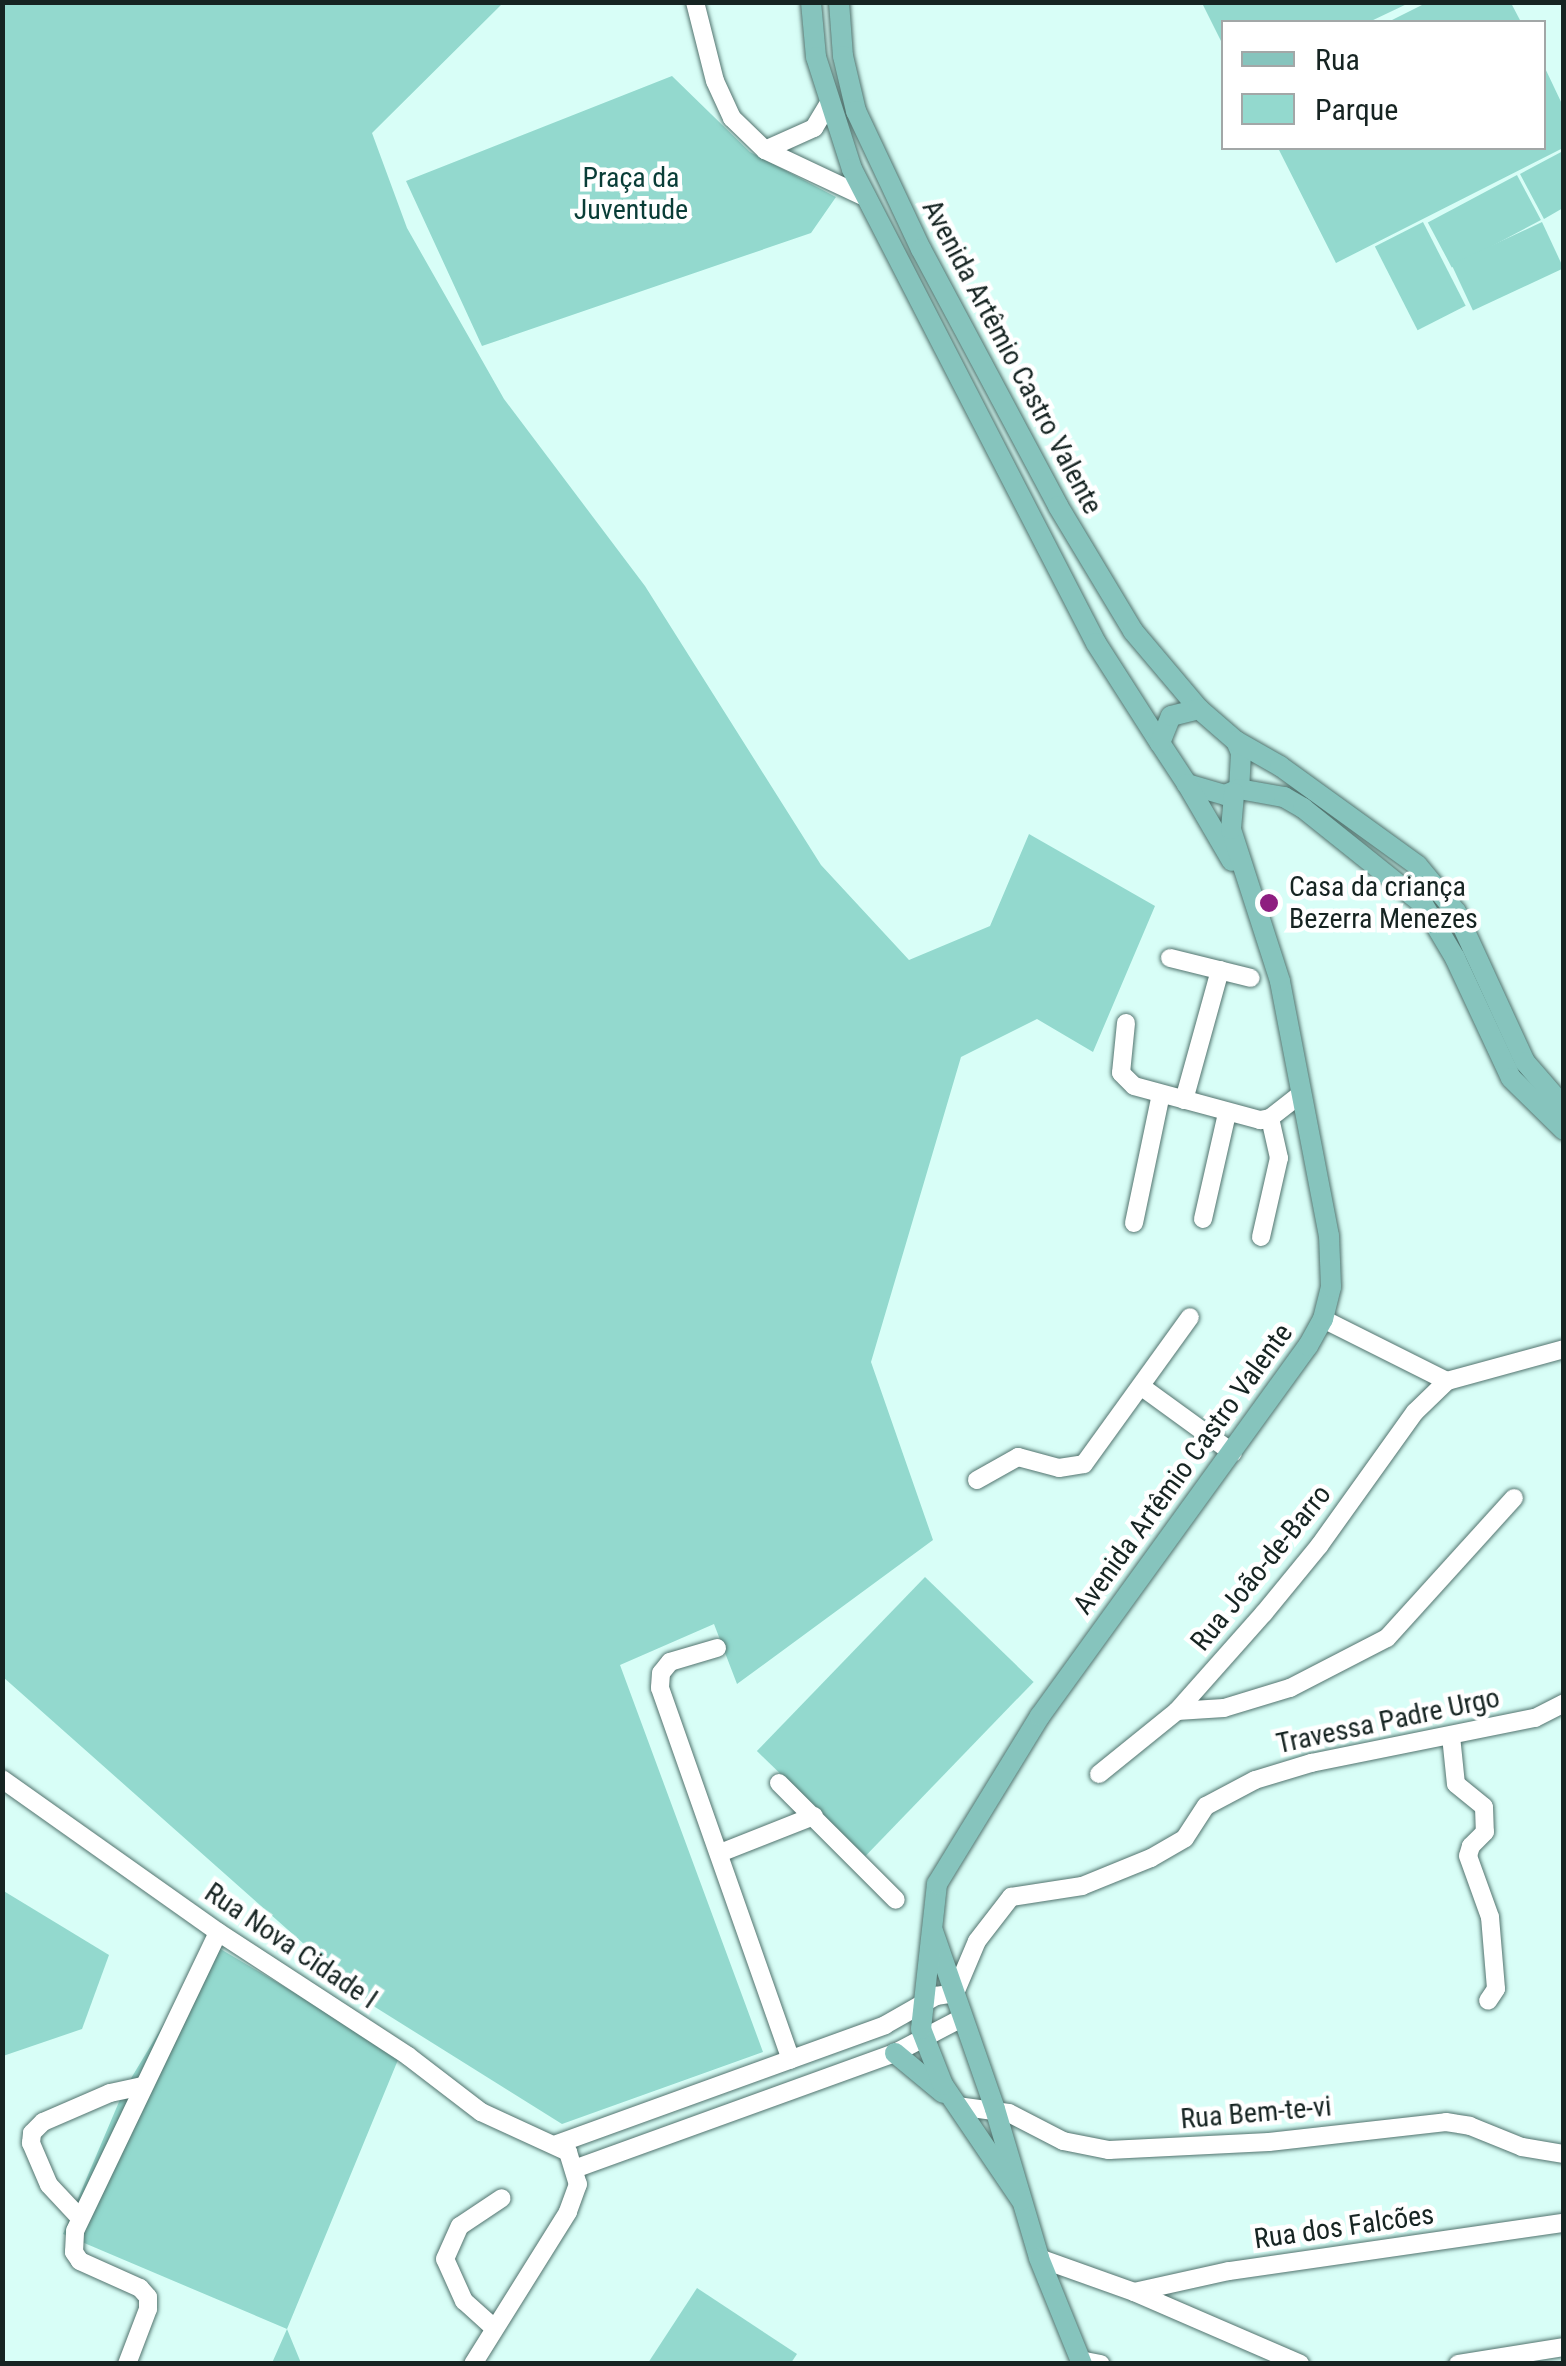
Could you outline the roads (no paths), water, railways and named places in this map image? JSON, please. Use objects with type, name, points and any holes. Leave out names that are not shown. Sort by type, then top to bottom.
[{"type":"main road","points":[[810,2],[816,58],[852,170],[1083,616],[1187,784],[1212,795],[1236,791],[1284,797],[1416,896],[1456,958],[1511,1078],[1564,1130]]},
{"type":"main road","name":"Avenida Artêmio Castro Valente","points":[[839,2],[844,56],[856,110],[921,249],[1058,506],[1133,631],[1199,708]]},
{"type":"main road","points":[[1160,743],[1171,716],[1199,708],[1236,741],[1306,785],[1433,881],[1473,944],[1525,1062],[1564,1107]]},
{"type":"main road","points":[[1236,741],[1241,766],[1236,791]]},
{"type":"main road","name":"Avenida Artêmio Castro Valente","points":[[1187,784],[1250,887]]},
{"type":"main road","name":"Avenida Artêmio Castro Valente","points":[[1021,2200],[957,2106],[924,2041],[921,2005],[935,1895],[947,1863],[1051,1700],[1233,1452],[1323,1319],[1331,1287],[1328,1236],[1280,981],[1231,829],[1236,791]]},
{"type":"main road","name":"Avenida Artêmio Castro Valente","points":[[932,1929],[995,2109],[1039,2258],[1088,2362]]},
{"type":"main road","points":[[895,2052],[957,2106]]},
{"type":"street","points":[[695,2],[722,102],[765,150],[867,198]]},
{"type":"street","points":[[765,150],[814,128],[830,101]]},
{"type":"street","points":[[1170,958],[1251,978]]},
{"type":"street","points":[[1184,1100],[1220,970]]},
{"type":"street","points":[[1126,1023],[1122,1073],[1134,1086],[1227,1113],[1270,1118],[1299,1095]]},
{"type":"street","points":[[1134,1223],[1161,1094]]},
{"type":"street","points":[[1203,1220],[1227,1113]]},
{"type":"street","points":[[1261,1238],[1279,1158],[1270,1118]]},
{"type":"street","points":[[976,1480],[1018,1456],[1059,1468],[1084,1464],[1190,1317]]},
{"type":"street","points":[[1323,1319],[1448,1381],[1564,1349]]},
{"type":"street","name":"Rua João-de-Barro","points":[[1099,1774],[1177,1711],[1297,1573],[1415,1412],[1448,1381]]},
{"type":"street","points":[[1142,1387],[1233,1452]]},
{"type":"street","points":[[1177,1711],[1212,1710],[1290,1688],[1387,1638],[1514,1498]]},
{"type":"street","points":[[717,1648],[670,1662],[661,1673],[660,1688],[791,2060]]},
{"type":"street","name":"Travessa Padre Urgo","points":[[955,1993],[977,1941],[1011,1897],[1082,1886],[1151,1858],[1186,1838],[1206,1806],[1255,1780],[1311,1763],[1536,1718],[1564,1703]]},
{"type":"street","points":[[1451,1736],[1456,1784],[1484,1807],[1485,1832],[1471,1846],[1472,1870],[1490,1917],[1496,1990],[1488,2001]]},
{"type":"street","points":[[2,1765],[7,1780]]},
{"type":"street","name":"Rua Nova Cidade I","points":[[7,1780],[218,1932],[408,2056],[505,2127],[557,2144]]},
{"type":"street","points":[[780,1783],[896,1900]]},
{"type":"street","points":[[720,1852],[814,1816]]},
{"type":"street","points":[[127,2364],[150,2302],[140,2288],[80,2261],[74,2244],[80,2218],[218,1932]]},
{"type":"street","points":[[473,2364],[568,2212],[578,2184],[577,2168],[557,2144],[885,2025],[942,1993],[955,1993]]},
{"type":"street","points":[[577,2168],[924,2041],[962,2018]]},
{"type":"street","points":[[885,2025],[895,2052]]},
{"type":"street","points":[[771,2068],[780,2092]]},
{"type":"street","points":[[80,2218],[49,2185],[31,2143],[32,2133],[44,2122],[110,2093],[142,2086]]},
{"type":"street","name":"Rua Bem-te-vi","points":[[957,2106],[995,2109],[1063,2141],[1092,2149],[1140,2151],[1270,2142],[1446,2122],[1470,2126],[1522,2147],[1564,2154]]},
{"type":"street","points":[[494,2327],[464,2301],[446,2259],[460,2226],[502,2198]]},
{"type":"street","name":"Rua dos Falcões","points":[[1134,2292],[1229,2272],[1564,2224]]},
{"type":"street","points":[[1039,2258],[1134,2292],[1300,2364]]},
{"type":"street","points":[[1458,2364],[1564,2347]]},
{"type":"place","name":"Casa da criança Bezerra Menezes","points":[[1269,903]]},
{"type":"park label","name":"Praça da Juventude","points":[[631,194]]}]
